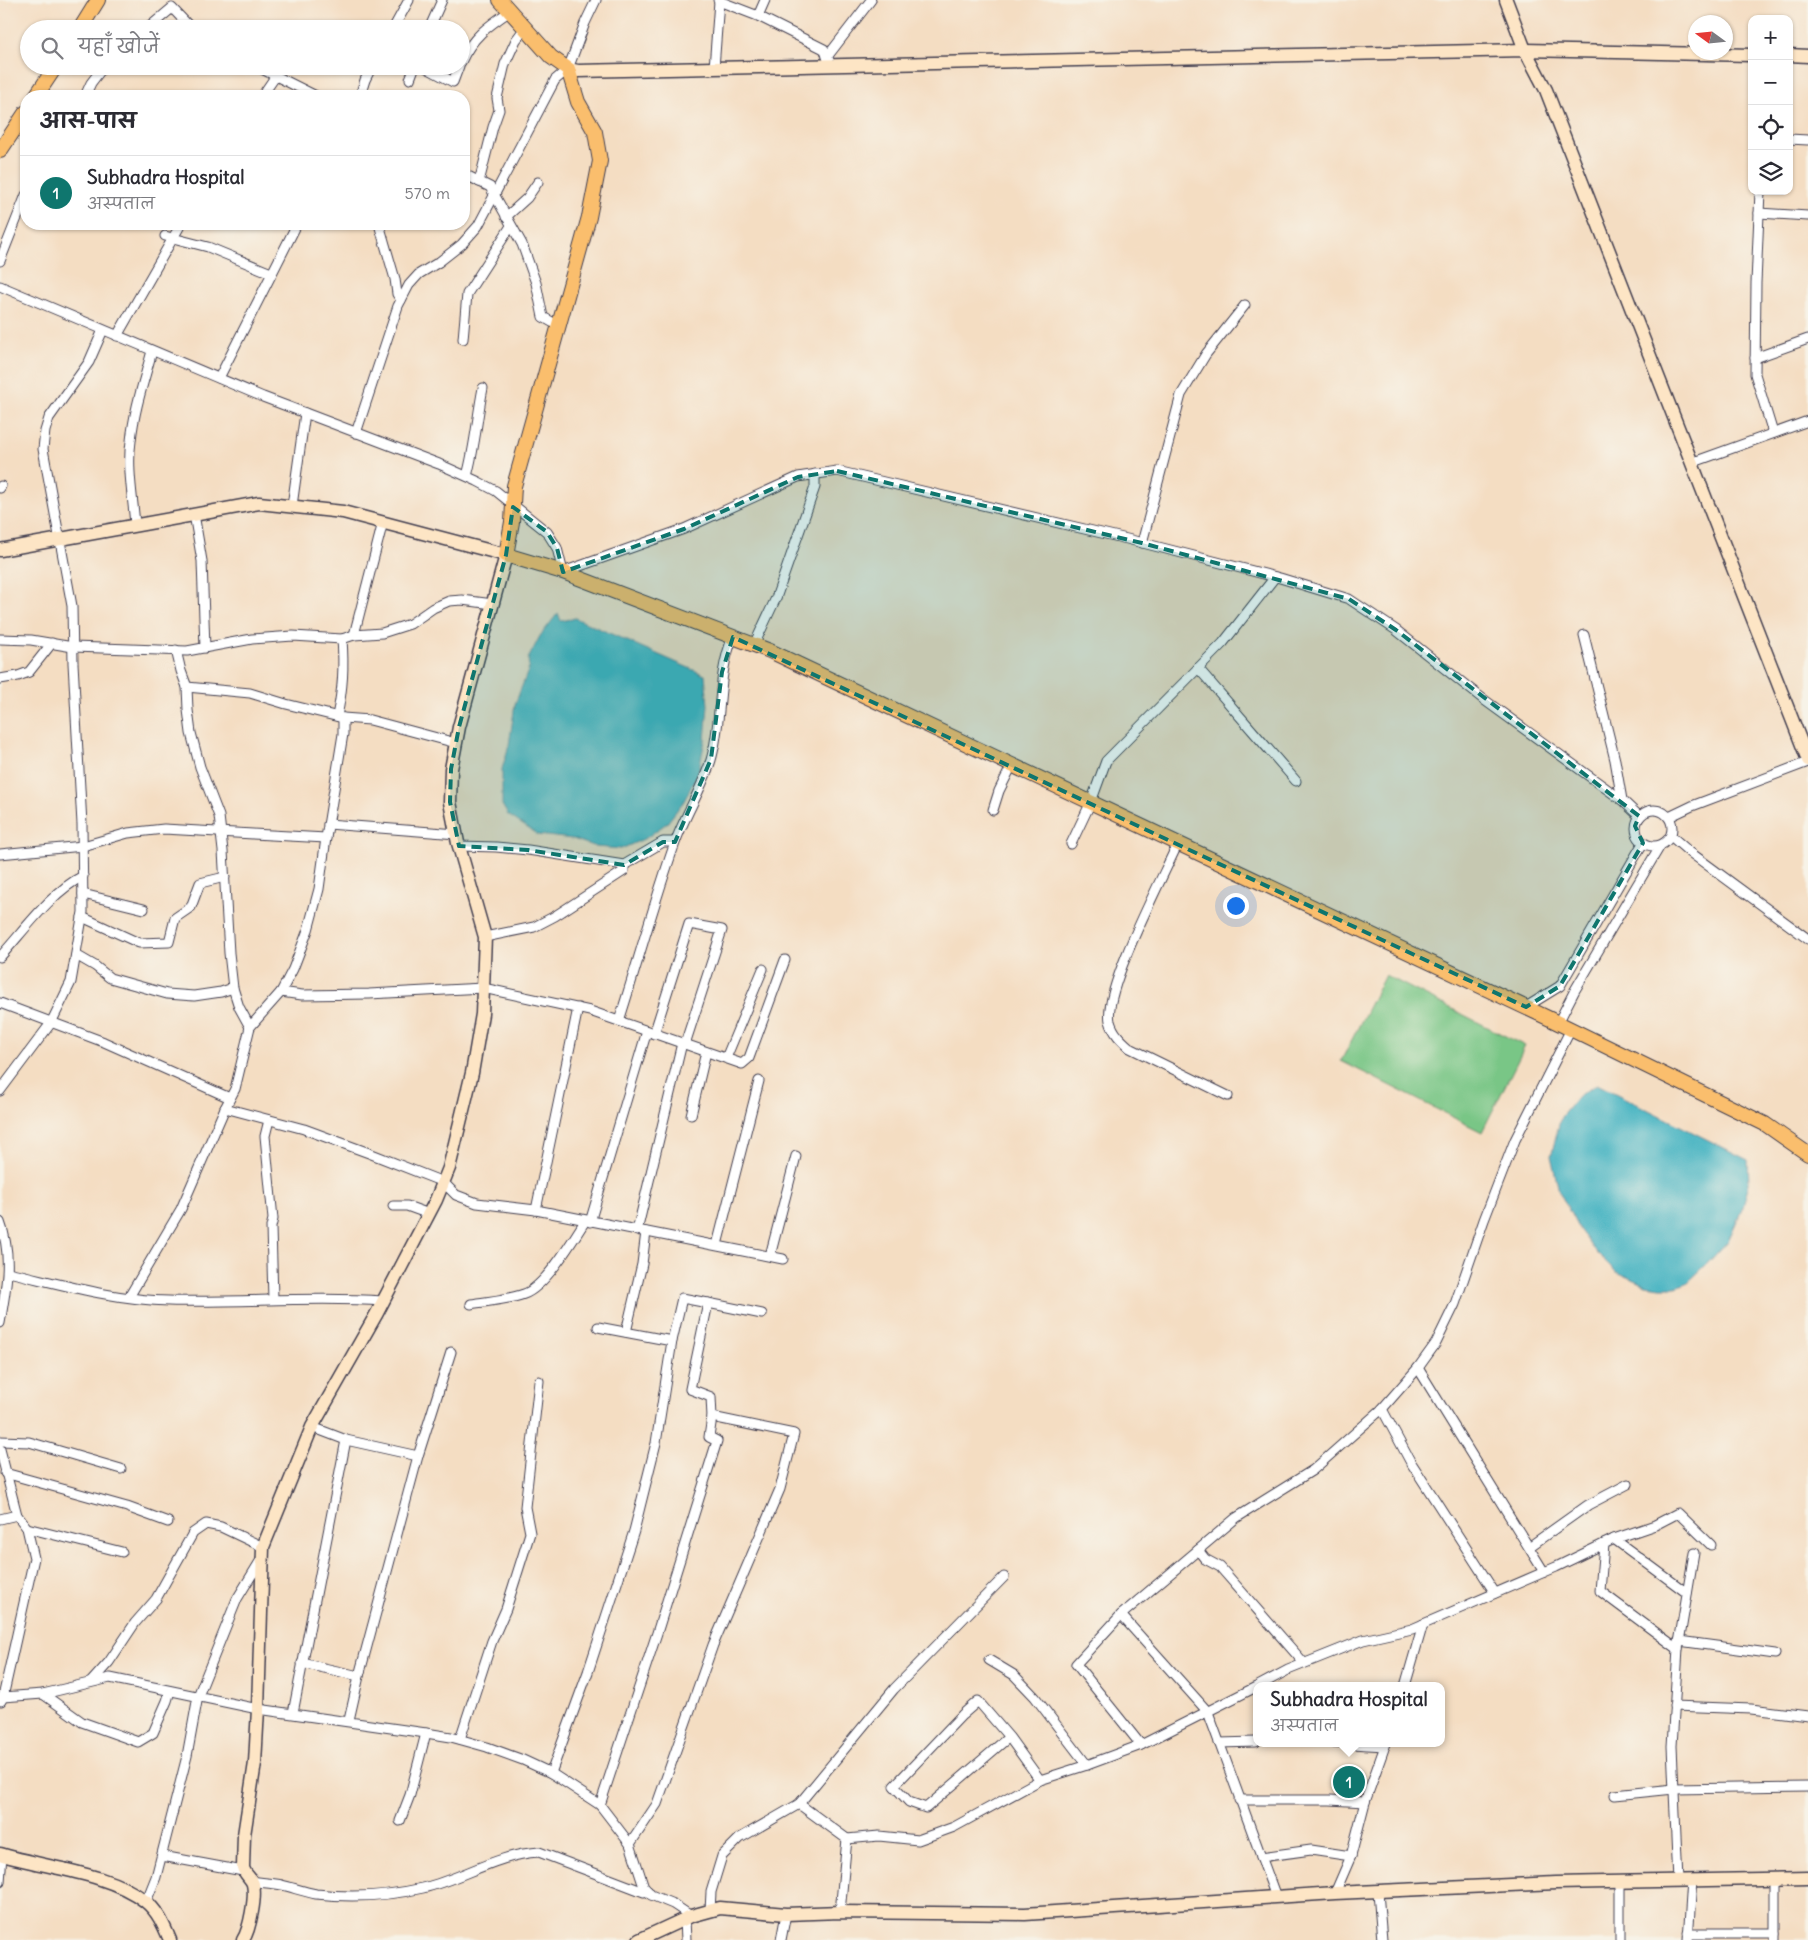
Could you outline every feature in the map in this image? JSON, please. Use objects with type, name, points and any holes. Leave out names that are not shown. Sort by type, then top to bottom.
[{"type":"main road","points":[[86,20],[98,0]]},
{"type":"main road","points":[[500,0],[551,57],[568,69],[578,71],[714,68],[829,61],[1525,50],[1748,55]]},
{"type":"main road","points":[[1506,0],[1525,50],[1546,90],[1808,761]]},
{"type":"main road","points":[[1793,55],[1808,56]]},
{"type":"main road","points":[[243,1940],[247,1934],[255,1892],[252,1881],[243,1871],[244,1835],[255,1763],[263,1552],[312,1427],[383,1301],[429,1214],[443,1182],[454,1150],[472,1073],[482,1014],[485,937],[458,840],[450,802],[451,769],[456,743],[506,555],[512,522],[514,486],[589,217],[600,161],[595,132],[578,102],[568,69]]},
{"type":"main road","points":[[40,90],[50,75]]},
{"type":"main road","points":[[0,151],[20,121]]},
{"type":"main road","points":[[0,550],[259,503],[343,512],[563,572],[754,645],[1012,765],[1571,1029],[1764,1124],[1808,1154]]},
{"type":"main road","points":[[1,1855],[114,1883],[146,1902],[161,1920],[170,1940]]},
{"type":"main road","points":[[639,1940],[688,1918],[720,1908],[786,1914],[840,1912],[1025,1914],[1335,1893],[1556,1883],[1808,1878]]},
{"type":"street","points":[[398,20],[408,0]]},
{"type":"street","points":[[433,20],[442,0]]},
{"type":"street","points":[[356,433],[401,300],[409,285],[418,274],[439,262],[462,244],[478,226],[495,197],[555,80],[568,69],[585,23],[596,0]]},
{"type":"street","points":[[714,68],[719,0],[758,16],[824,49],[829,61]]},
{"type":"street","points":[[758,16],[765,0]]},
{"type":"street","points":[[829,61],[871,0]]},
{"type":"street","points":[[155,20],[170,4],[184,20]]},
{"type":"street","points":[[470,46],[486,28],[510,11]]},
{"type":"street","points":[[479,182],[499,110],[497,98],[505,64],[516,40],[525,28]]},
{"type":"street","points":[[88,90],[97,75]]},
{"type":"street","points":[[272,75],[303,90]]},
{"type":"street","points":[[362,90],[368,75]]},
{"type":"street","points":[[410,79],[411,75]]},
{"type":"street","points":[[439,75],[453,82],[456,75]]},
{"type":"street","points":[[266,90],[275,77]]},
{"type":"street","points":[[1793,139],[1808,140]]},
{"type":"street","points":[[470,177],[490,187],[522,244],[536,283],[543,317],[559,326]]},
{"type":"street","points":[[506,217],[527,198],[538,182]]},
{"type":"street","points":[[1760,195],[1755,374],[1773,433]]},
{"type":"street","points":[[0,261],[20,210]]},
{"type":"street","points":[[1759,213],[1808,216]]},
{"type":"street","points":[[463,338],[467,294],[511,226]]},
{"type":"street","points":[[117,336],[169,237],[175,230]]},
{"type":"street","points":[[219,378],[294,230]]},
{"type":"street","points":[[381,230],[395,279],[397,294],[401,300]]},
{"type":"street","points":[[169,237],[208,247],[271,273]]},
{"type":"street","points":[[0,286],[152,351],[467,476],[496,491],[513,507],[547,532],[557,548],[563,572],[684,529],[798,477],[837,471],[1142,543],[1275,577],[1349,599],[1396,630],[1483,699],[1622,800],[1639,816]]},
{"type":"street","points":[[1142,543],[1181,395],[1206,354],[1245,305]]},
{"type":"street","points":[[0,1091],[51,1023],[71,982],[82,917],[83,846],[72,647],[72,606],[43,449],[49,418],[89,362],[103,330]]},
{"type":"street","points":[[1755,358],[1808,339]]},
{"type":"street","points":[[136,525],[130,441],[137,404],[152,351]]},
{"type":"street","points":[[467,476],[474,450],[476,422],[483,388]]},
{"type":"street","points":[[292,506],[305,413]]},
{"type":"street","points":[[1691,463],[1808,421]]},
{"type":"street","points":[[754,645],[776,598],[815,487],[815,474]]},
{"type":"street","points":[[194,514],[202,561],[204,648]]},
{"type":"street","points":[[354,635],[383,522]]},
{"type":"street","points":[[1071,844],[1106,761],[1223,643],[1275,577]]},
{"type":"street","points":[[0,639],[31,640],[72,647],[176,650],[204,648],[252,639],[293,636],[342,639],[354,635],[382,633],[397,629],[410,624],[433,608],[450,601],[462,600],[492,604]]},
{"type":"street","points":[[1584,635],[1622,800]]},
{"type":"street","points":[[620,1021],[675,842],[698,795],[711,759],[718,719],[722,672],[726,654],[733,637]]},
{"type":"street","points":[[129,1297],[181,1209],[224,1108],[235,1089],[250,1027],[281,992],[293,969],[308,930],[319,889],[343,734],[340,717],[343,681],[342,639]]},
{"type":"street","points":[[0,678],[18,676],[29,672],[52,643]]},
{"type":"street","points":[[176,650],[181,671],[188,687],[191,733],[200,767],[219,816],[233,988],[239,1007],[250,1027]]},
{"type":"street","points":[[1198,668],[1296,781]]},
{"type":"street","points":[[188,687],[250,693],[286,704],[340,717],[370,720],[456,743]]},
{"type":"street","points":[[1669,817],[1692,806],[1808,761]]},
{"type":"street","points":[[993,810],[999,791],[1012,765]]},
{"type":"street","points":[[1558,1023],[1575,990],[1660,846],[1671,836],[1672,826],[1669,817],[1660,810],[1648,810],[1639,816],[1634,826],[1637,838],[1645,845],[1660,846]]},
{"type":"street","points":[[328,824],[458,840],[624,865],[663,842],[675,842]]},
{"type":"street","points":[[0,854],[83,846],[128,833],[155,830],[326,838]]},
{"type":"street","points":[[1671,836],[1687,850],[1808,938]]},
{"type":"street","points":[[1178,843],[1124,961],[1111,999],[1110,1020],[1118,1038],[1130,1048],[1228,1096]]},
{"type":"street","points":[[1526,1008],[1560,986],[1643,844]]},
{"type":"street","points":[[485,937],[534,927],[608,883],[624,871],[624,865]]},
{"type":"street","points":[[0,958],[70,882],[83,876]]},
{"type":"street","points":[[82,917],[139,943],[169,942],[175,918],[191,907],[200,883],[225,878]]},
{"type":"street","points":[[83,894],[144,909]]},
{"type":"street","points":[[471,1304],[525,1294],[537,1286],[587,1221],[689,924],[722,930],[684,1044],[642,1232],[642,1264],[626,1332]]},
{"type":"street","points":[[76,955],[95,966],[110,978],[167,994],[194,996],[233,988]]},
{"type":"street","points":[[281,992],[302,995],[369,994],[483,988],[578,1008],[742,1064],[749,1058],[785,960]]},
{"type":"street","points":[[726,1058],[763,969]]},
{"type":"street","points":[[0,1003],[104,1042],[230,1098]]},
{"type":"street","points":[[536,1210],[578,1008]]},
{"type":"street","points":[[1141,1745],[1076,1664],[1121,1615],[1236,1518],[1313,1470],[1382,1409],[1418,1368],[1436,1343],[1455,1304],[1484,1220],[1515,1140],[1571,1029]]},
{"type":"street","points":[[691,1115],[706,1052]]},
{"type":"street","points":[[717,1245],[759,1081]]},
{"type":"street","points":[[224,1108],[304,1129],[443,1182],[456,1195],[477,1203],[536,1210],[783,1259]]},
{"type":"street","points":[[269,1120],[265,1136],[273,1219],[271,1227],[273,1299]]},
{"type":"street","points":[[770,1256],[796,1156]]},
{"type":"street","points":[[393,1206],[407,1206],[429,1214]]},
{"type":"street","points":[[0,1222],[4,1233],[8,1272],[0,1323]]},
{"type":"street","points":[[8,1272],[95,1292],[169,1301],[336,1298],[383,1301]]},
{"type":"street","points":[[551,1773],[588,1672],[634,1530],[656,1443],[672,1341],[682,1298],[762,1314]]},
{"type":"street","points":[[600,1805],[711,1467],[717,1441],[709,1437],[712,1417],[711,1396],[690,1389],[708,1303]]},
{"type":"street","points":[[598,1327],[672,1341]]},
{"type":"street","points":[[349,1720],[418,1456],[452,1352]]},
{"type":"street","points":[[1418,1368],[1544,1572]]},
{"type":"street","points":[[460,1739],[492,1641],[506,1608],[530,1532],[525,1508],[539,1381]]},
{"type":"street","points":[[1382,1409],[1410,1461],[1495,1593]]},
{"type":"street","points":[[630,1844],[657,1804],[713,1645],[780,1489],[794,1434],[712,1417]]},
{"type":"street","points":[[312,1427],[346,1440],[418,1456]]},
{"type":"street","points":[[293,1713],[346,1440]]},
{"type":"street","points":[[0,1441],[29,1442],[121,1469]]},
{"type":"street","points":[[0,1449],[17,1515],[27,1528],[34,1558],[2,1700],[43,1694],[110,1678],[258,1709],[349,1720],[460,1739],[523,1760],[551,1773],[600,1805],[630,1844],[644,1887],[651,1895],[673,1904],[688,1918],[686,1940]]},
{"type":"street","points":[[5,1473],[128,1507],[168,1522]]},
{"type":"street","points":[[1529,1547],[1588,1505],[1628,1484]]},
{"type":"street","points":[[1266,1682],[1363,1640],[1412,1629],[1544,1572],[1614,1538],[1655,1525],[1678,1514],[1711,1544]]},
{"type":"street","points":[[0,1519],[17,1515]]},
{"type":"street","points":[[91,1682],[109,1662],[135,1623],[156,1599],[193,1533],[206,1524],[222,1527],[263,1552],[238,1599],[198,1696],[187,1756],[162,1856],[146,1902]]},
{"type":"street","points":[[27,1528],[122,1552]]},
{"type":"street","points":[[1614,1538],[1687,1593]]},
{"type":"street","points":[[1604,1544],[1600,1591],[1679,1645],[1775,1654]]},
{"type":"street","points":[[1198,1550],[1205,1559],[1220,1567],[1304,1664]]},
{"type":"street","points":[[1678,1881],[1672,1746],[1679,1645],[1694,1553]]},
{"type":"street","points":[[710,1911],[711,1892],[722,1856],[740,1838],[799,1804],[894,1689],[1004,1577]]},
{"type":"street","points":[[1121,1615],[1208,1712],[1276,1896]]},
{"type":"street","points":[[1406,1682],[1423,1624]]},
{"type":"street","points":[[989,1660],[1014,1675],[1035,1696],[1087,1765]]},
{"type":"street","points":[[302,1664],[359,1676]]},
{"type":"street","points":[[799,1804],[848,1839],[879,1836],[918,1840],[954,1827],[1040,1780],[1141,1745],[1253,1688]]},
{"type":"street","points":[[43,1694],[82,1722],[138,1742],[153,1733],[168,1701],[170,1690]]},
{"type":"street","points":[[1009,1737],[926,1808],[909,1802],[894,1786],[962,1715],[978,1701],[1009,1737],[1040,1780]]},
{"type":"street","points":[[1674,1706],[1751,1709],[1808,1716]]},
{"type":"street","points":[[400,1821],[410,1795],[426,1733]]},
{"type":"street","points":[[1219,1743],[1253,1742]]},
{"type":"street","points":[[1335,1893],[1351,1856],[1365,1802],[1384,1747]]},
{"type":"street","points":[[1615,1795],[1674,1789],[1808,1787]]},
{"type":"street","points":[[1239,1800],[1365,1802]]},
{"type":"street","points":[[840,1912],[848,1839]]},
{"type":"street","points":[[1261,1857],[1311,1850],[1351,1856]]},
{"type":"street","points":[[252,1881],[338,1896],[379,1895],[423,1888],[490,1862],[526,1853],[539,1852],[644,1892],[648,1891]]},
{"type":"street","points":[[0,1882],[1,1855]]},
{"type":"street","points":[[162,1856],[243,1871]]},
{"type":"street","points":[[1692,1880],[1688,1937],[1775,1936],[1775,1879]]},
{"type":"street","points":[[1620,1882],[1620,1940]]},
{"type":"street","points":[[1378,1892],[1382,1940]]},
{"type":"street","points":[[781,1940],[786,1914]]},
{"type":"highlighted area","points":[[837,471],[1142,543],[1349,599],[1396,630],[1639,816],[1635,826],[1643,843],[1560,986],[1526,1007],[733,637],[722,672],[711,759],[675,842],[663,842],[624,865],[528,850],[459,846],[450,802],[451,769],[459,727],[506,555],[513,507],[547,532],[557,548],[563,572],[684,529],[798,477]]},
{"type":"green space","points":[[1385,975],[1525,1046],[1482,1132],[1341,1061]]},
{"type":"water","points":[[558,613],[561,621],[575,618],[705,675],[708,705],[705,740],[698,773],[684,801],[667,823],[646,838],[621,849],[596,847],[573,839],[538,835],[508,815],[502,805],[502,769],[509,745],[515,704],[529,668],[528,659],[540,636]]},
{"type":"water","points":[[1597,1084],[1748,1160],[1749,1183],[1743,1207],[1728,1241],[1687,1283],[1675,1287],[1646,1285],[1615,1271],[1597,1253],[1578,1228],[1559,1191],[1551,1156],[1561,1117],[1578,1096]]},
{"type":"place","name":"Subhadra Hospital","points":[[1349,1782]]}]
